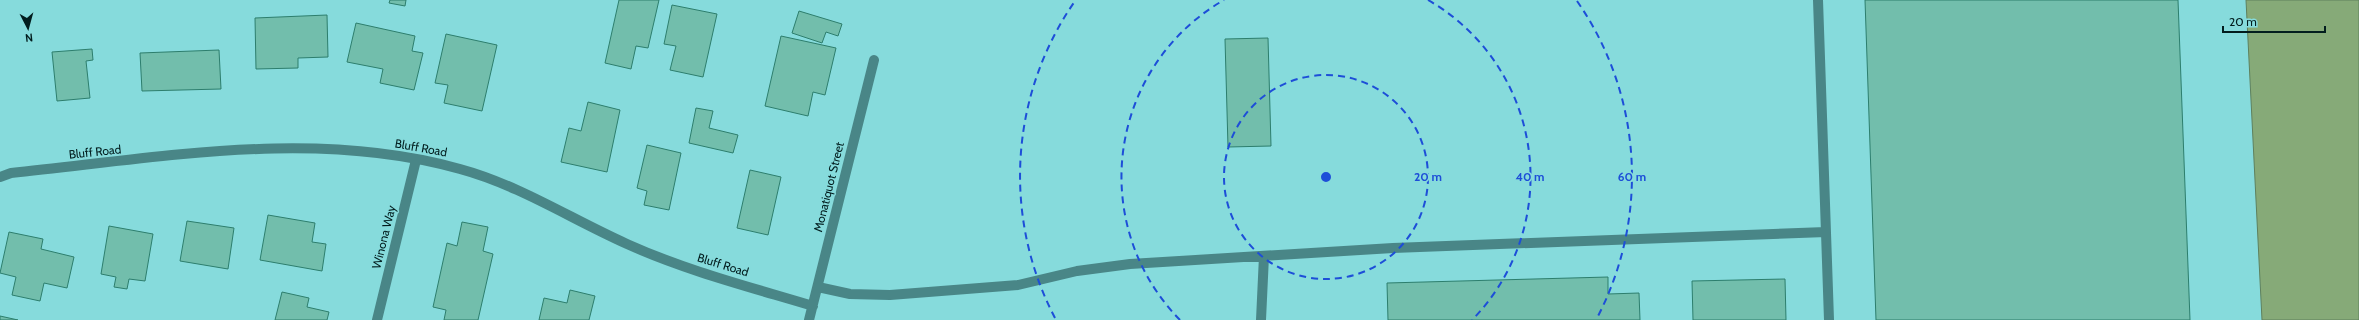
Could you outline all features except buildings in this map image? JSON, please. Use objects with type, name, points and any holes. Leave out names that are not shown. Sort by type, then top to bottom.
[{"type":"street","points":[[1818,0],[1829,320]]},
{"type":"street","name":"Monatiquot Street","points":[[810,320],[874,60]]},
{"type":"street","name":"Bluff Road","points":[[0,177],[11,173],[243,150],[299,148],[366,153],[416,160],[459,168],[509,185],[625,243],[672,263],[813,306]]},
{"type":"street","name":"Winona Way","points":[[377,320],[416,160]]},
{"type":"street","points":[[818,287],[850,294],[890,295],[1018,285],[1078,271],[1130,264],[1393,248],[1826,232]]},
{"type":"street","points":[[1261,320],[1264,256]]},
{"type":"shaded area","points":[[2246,0],[2359,0],[2359,320],[2262,320]]}]
